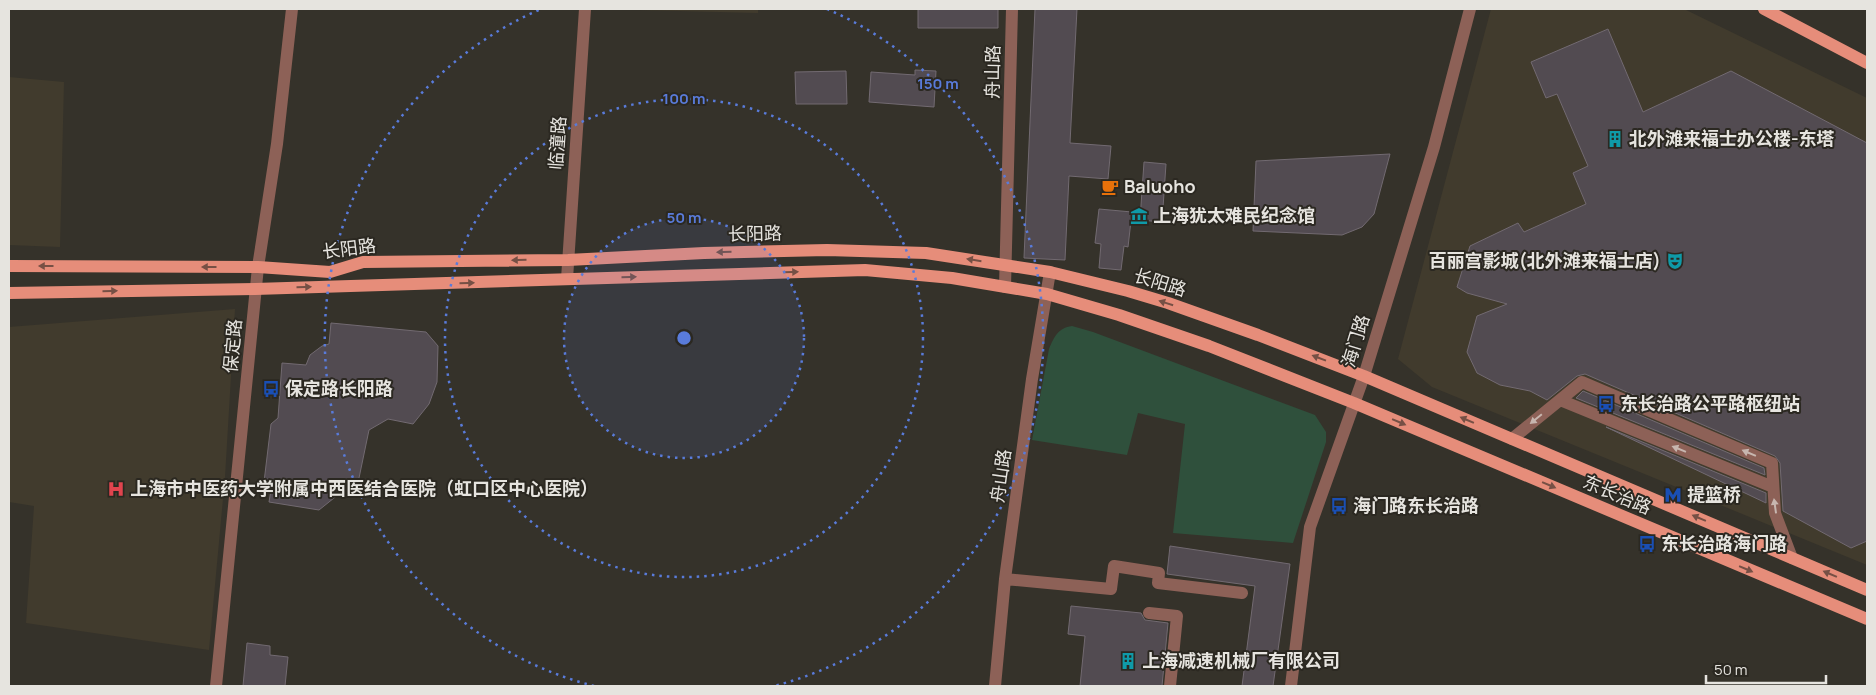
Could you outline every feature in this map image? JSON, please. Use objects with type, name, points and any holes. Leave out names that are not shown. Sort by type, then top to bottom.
[{"type":"main road","points":[[1764,9],[1867,63]]},
{"type":"main road","name":"长阳路","points":[[9,266],[258,267],[330,272],[363,262],[568,260],[704,253],[827,250],[926,253],[1050,272],[1168,303],[1364,376]]},
{"type":"main road","name":"长阳路","points":[[9,293],[255,289],[865,270],[952,278],[1047,294],[1119,315],[1209,346],[1354,403]]},
{"type":"main road","name":"东长治路","points":[[1364,376],[1867,590]]},
{"type":"main road","name":"东长治路","points":[[1354,403],[1867,619]]},
{"type":"street","name":"保定路","points":[[216,686],[255,289],[276,144],[292,9]]},
{"type":"street","name":"临潼路","points":[[566,279],[585,9]]},
{"type":"street","name":"舟山路","points":[[1005,287],[1012,9]]},
{"type":"street","name":"海门路","points":[[1291,686],[1310,527],[1364,376],[1434,147],[1470,9]]},
{"type":"street","name":"舟山路","points":[[995,686],[1005,579],[1032,379],[1050,272]]},
{"type":"street","points":[[1512,438],[1582,382],[1772,463],[1775,513],[1792,558]]},
{"type":"street","points":[[1560,400],[1772,487]]},
{"type":"street","points":[[1005,579],[1110,590],[1114,566],[1159,573],[1158,583],[1242,593]]},
{"type":"street","points":[[1149,613],[1177,616],[1170,686]]},
{"type":"shaded area","points":[[598,9],[758,9],[758,13]]},
{"type":"shaded area","points":[[1491,9],[1684,9],[1867,98],[1867,565],[1432,387],[1398,359]]},
{"type":"shaded area","points":[[9,77],[64,82],[60,247],[9,245]]},
{"type":"shaded area","name":"上海市中医药大学附属中西医结合医院（虹口区中心医院）","points":[[235,309],[225,477],[209,650],[26,623],[34,506],[9,502],[9,327]]},
{"type":"green space","points":[[1072,326],[1093,332],[1315,415],[1326,432],[1326,442],[1293,543],[1173,533],[1185,424],[1138,413],[1127,455],[1032,440],[1049,349],[1057,334],[1063,329]]},
{"type":"building","points":[[918,9],[998,9],[998,28],[918,28]]},
{"type":"building","points":[[1035,9],[1077,9],[1070,143],[1111,146],[1108,179],[1069,176],[1065,260],[1024,258]]},
{"type":"building","points":[[1608,29],[1643,112],[1731,71],[1867,143],[1867,541],[1851,548],[1783,511],[1780,463],[1775,456],[1585,374],[1577,376],[1547,400],[1530,391],[1500,385],[1477,373],[1467,352],[1477,316],[1507,304],[1467,293],[1457,287],[1470,246],[1518,223],[1524,232],[1586,204],[1573,173],[1588,166],[1557,94],[1546,98],[1531,62]]},
{"type":"building","points":[[915,70],[936,71],[934,107],[869,102],[871,72],[915,75]]},
{"type":"building","points":[[846,71],[847,104],[796,104],[795,72]]},
{"type":"building","points":[[1390,154],[1374,214],[1362,227],[1342,235],[1253,231],[1256,161]]},
{"type":"building","points":[[1144,162],[1166,164],[1162,222],[1140,220]]},
{"type":"building","points":[[1099,209],[1132,212],[1128,247],[1124,246],[1121,270],[1099,268],[1101,244],[1095,243]]},
{"type":"building","points":[[331,323],[426,332],[438,346],[437,382],[429,404],[413,424],[388,419],[369,430],[359,478],[319,510],[269,502],[271,490],[264,482],[271,424],[278,418],[282,363],[306,365],[310,355],[322,346],[329,344]]},
{"type":"building","points":[[1583,391],[1764,468],[1765,475],[1576,398]]},
{"type":"building","points":[[1606,427],[1766,493],[1766,503]]},
{"type":"building","points":[[1170,546],[1290,564],[1273,686],[1242,686],[1255,586],[1167,574]]},
{"type":"building","name":"上海减速机械厂有限公司","points":[[1071,606],[1141,613],[1145,620],[1168,623],[1162,686],[1080,686],[1085,636],[1068,634]]},
{"type":"building","points":[[247,643],[270,646],[270,655],[288,657],[285,686],[243,686]]},
{"type":"place","name":"北外滩来福士办公楼-东塔","points":[[1615,139]]},
{"type":"place","name":"Baluoho","points":[[1110,187]]},
{"type":"place","name":"上海犹太难民纪念馆","points":[[1139,216]]},
{"type":"place","name":"百丽宫影城(北外滩来福士店)","points":[[1675,261]]},
{"type":"place","name":"保定路长阳路","points":[[271,389]]},
{"type":"place","name":"东长治路公平路枢纽站","points":[[1606,404]]},
{"type":"place","name":"上海市中医药大学附属中西医结合医院（虹口区中心医院）","points":[[116,489]]},
{"type":"place","name":"提篮桥","points":[[1673,495]]},
{"type":"place","name":"海门路东长治路","points":[[1339,506]]},
{"type":"place","name":"东长治路海门路","points":[[1647,544]]},
{"type":"place","name":"上海减速机械厂有限公司","points":[[1128,661]]}]
